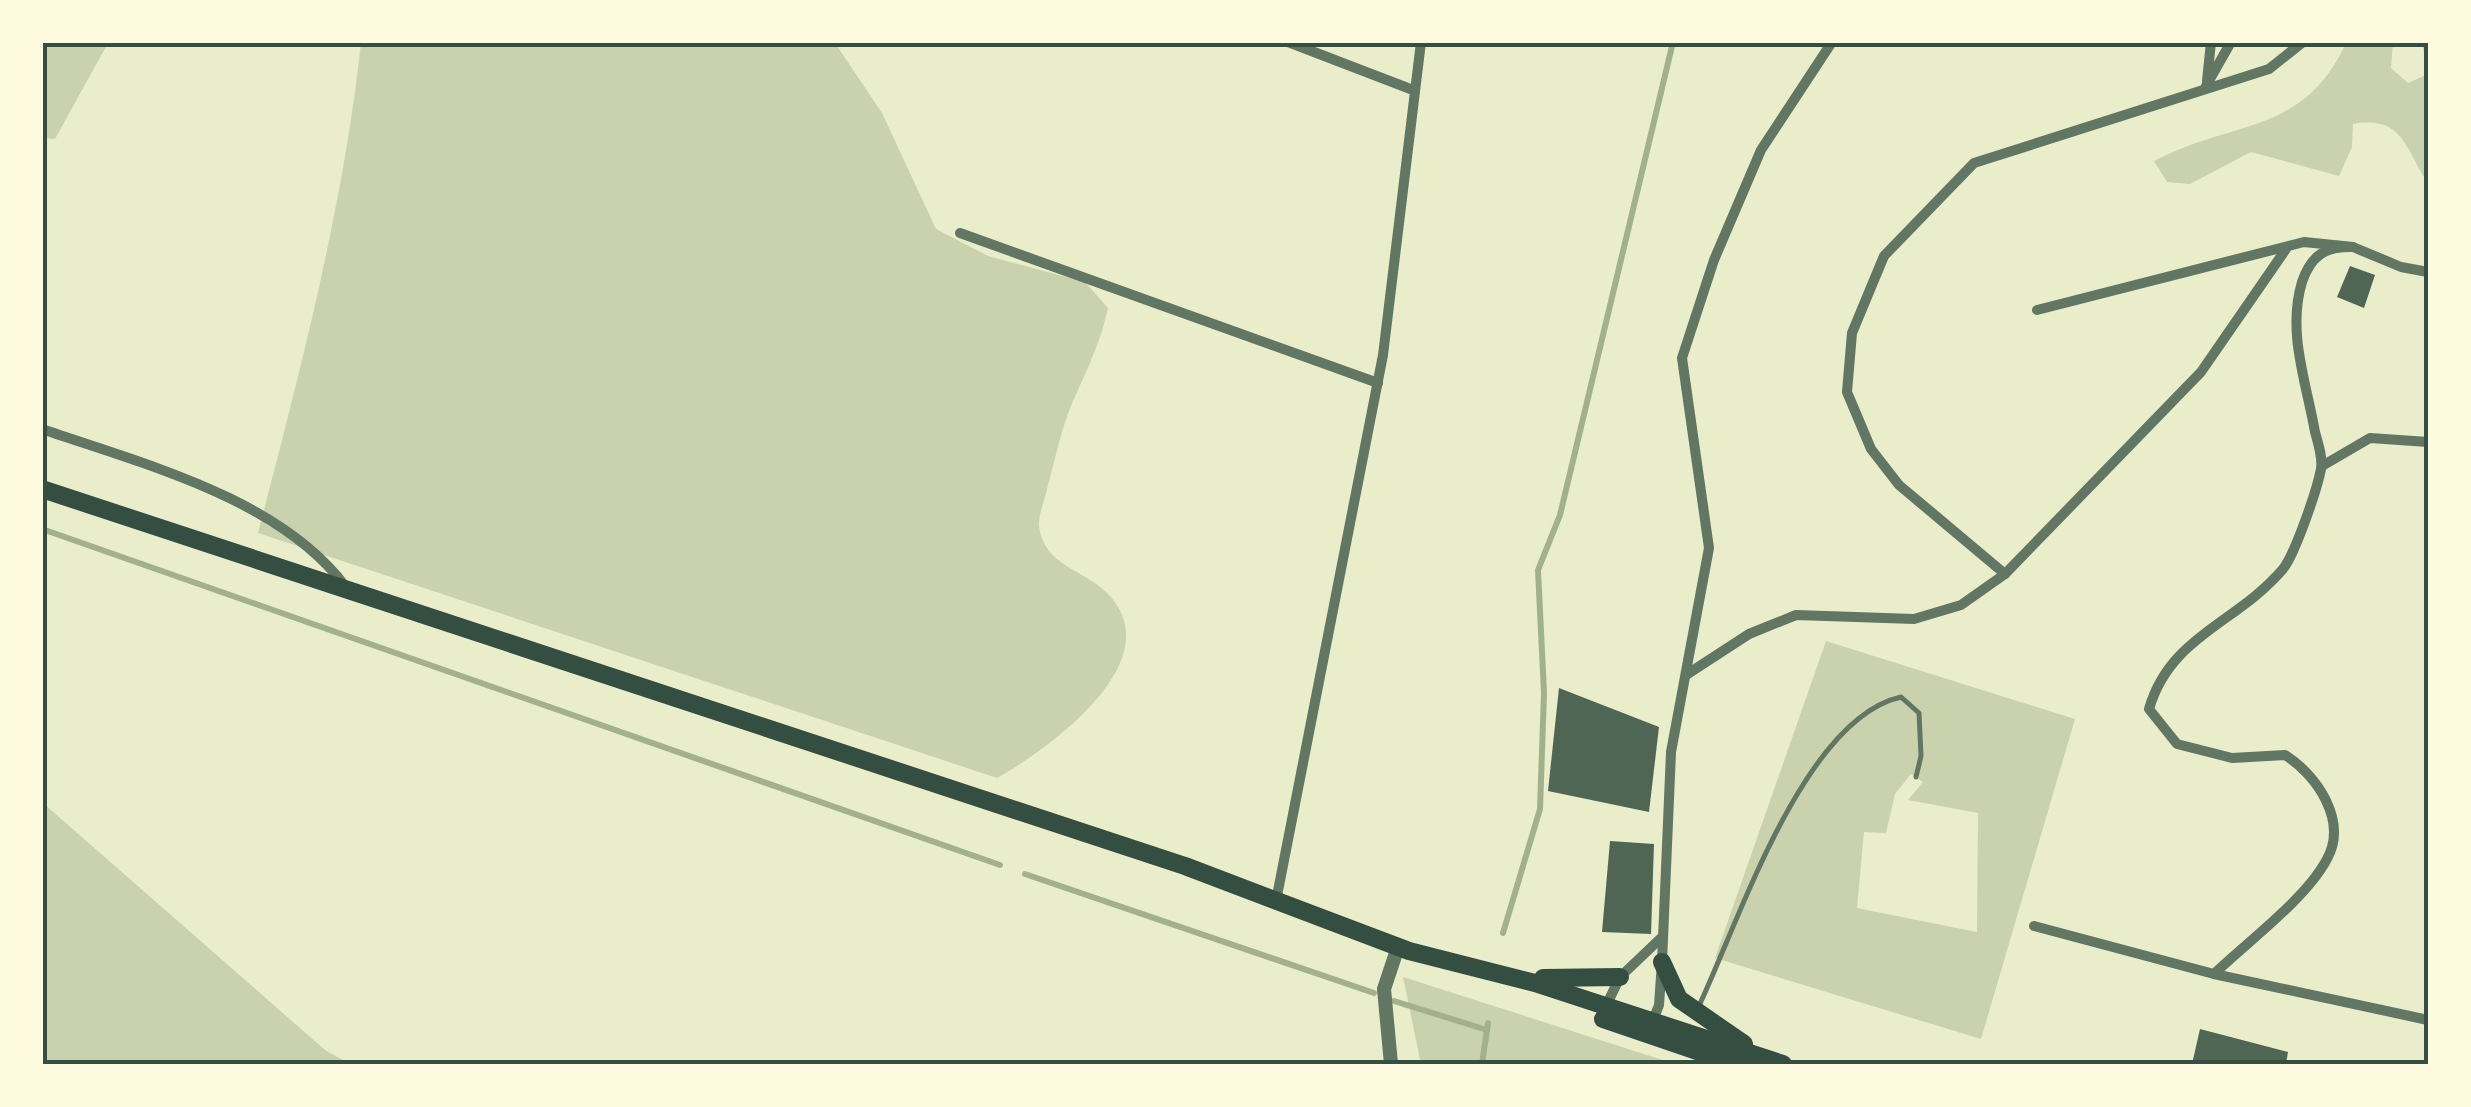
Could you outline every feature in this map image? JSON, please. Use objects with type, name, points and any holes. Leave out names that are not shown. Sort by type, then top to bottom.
[{"type":"highway","points":[[42,488],[1185,866],[1403,948],[1649,1028],[1776,1062]]},
{"type":"highway","points":[[1403,948],[1502,974],[1605,1014]]},
{"type":"highway","points":[[1662,962],[1678,998],[1776,1062]]},
{"type":"highway","points":[[1502,974],[1575,981],[1620,977]]},
{"type":"highway","points":[[1649,1028],[1735,1064]]},
{"type":"street","points":[[1288,42],[1413,90]]},
{"type":"street","points":[[1276,902],[1378,382],[1421,42]]},
{"type":"street","points":[[1649,1028],[1659,1005],[1671,752],[1709,548],[1682,358],[1714,260],[1761,150],[1832,42]]},
{"type":"street","points":[[2206,87],[2210,42]]},
{"type":"street","points":[[2206,87],[2232,42]]},
{"type":"street","points":[[2004,574],[1898,486],[1872,449],[1848,392],[1852,333],[1884,256],[1974,163],[2269,69],[2303,42]]},
{"type":"street","points":[[960,232],[1378,382]]},
{"type":"street","points":[[2037,310],[2304,242],[2353,248],[2401,268],[2428,272]]},
{"type":"street","points":[[2214,974],[2326,862],[2333,833],[2327,801],[2312,777],[2284,756],[2232,758],[2176,744],[2150,709],[2157,681],[2176,655],[2233,616],[2286,566],[2322,466],[2296,345],[2296,303],[2312,260],[2323,250],[2353,248]]},
{"type":"street","points":[[1686,675],[1750,634],[1796,614],[1914,619],[1961,605],[2004,574],[2201,372],[2286,249]]},
{"type":"street","points":[[42,429],[202,485],[235,502],[330,566],[346,587]]},
{"type":"street","points":[[2322,466],[2370,438],[2428,442]]},
{"type":"street","points":[[2034,926],[2214,974],[2428,1020]]},
{"type":"street","points":[[1605,1014],[1620,977],[1661,938]]},
{"type":"street","points":[[1392,1064],[1384,989],[1403,948]]},
{"type":"lane","points":[[1696,1013],[1789,808],[1832,740],[1875,703],[1901,697],[1919,713],[1921,756],[1916,778]]},
{"type":"green space","points":[[42,43],[108,43],[55,139],[43,138]]},
{"type":"green space","points":[[361,43],[835,43],[882,113],[936,229],[988,256],[1085,282],[1108,308],[1098,344],[1065,422],[1039,522],[1048,550],[1107,593],[1124,619],[1125,646],[1115,674],[1096,700],[1045,747],[997,778],[258,533],[332,228]]},
{"type":"green space","points":[[2346,43],[2393,43],[2391,68],[2408,83],[2428,74],[2428,183],[2401,138],[2383,125],[2370,123],[2353,124],[2352,147],[2339,176],[2251,152],[2190,184],[2167,182],[2154,161],[2287,110],[2309,95],[2329,73]]},
{"type":"green space","points":[[2422,43],[2428,43],[2428,74]]},
{"type":"green space","points":[[1826,641],[2075,719],[1981,1039],[1715,958]],"holes":[[[1911,774],[1923,782],[1908,800],[1978,813],[1977,932],[1857,908],[1864,832],[1886,833],[1895,794]]]},
{"type":"green space","points":[[43,803],[325,1050],[350,1064],[43,1064]]},
{"type":"green space","points":[[1403,977],[1675,1064],[1421,1064]]},
{"type":"building","points":[[2350,266],[2375,275],[2364,308],[2337,297]]},
{"type":"building","points":[[1559,688],[1659,727],[1649,812],[1548,791]]},
{"type":"building","points":[[1610,841],[1654,844],[1651,934],[1602,932]]},
{"type":"building","points":[[2200,1029],[2288,1052],[2286,1064],[2192,1064]]},
{"type":"waterway","points":[[1503,933],[1540,809],[1544,693],[1538,570],[1560,515],[1673,42]]},
{"type":"waterway","points":[[42,529],[1000,865]]},
{"type":"waterway","points":[[1025,874],[1374,993]]},
{"type":"waterway","points":[[1394,1001],[1487,1030]]},
{"type":"waterway","points":[[1482,1064],[1488,1023]]}]
